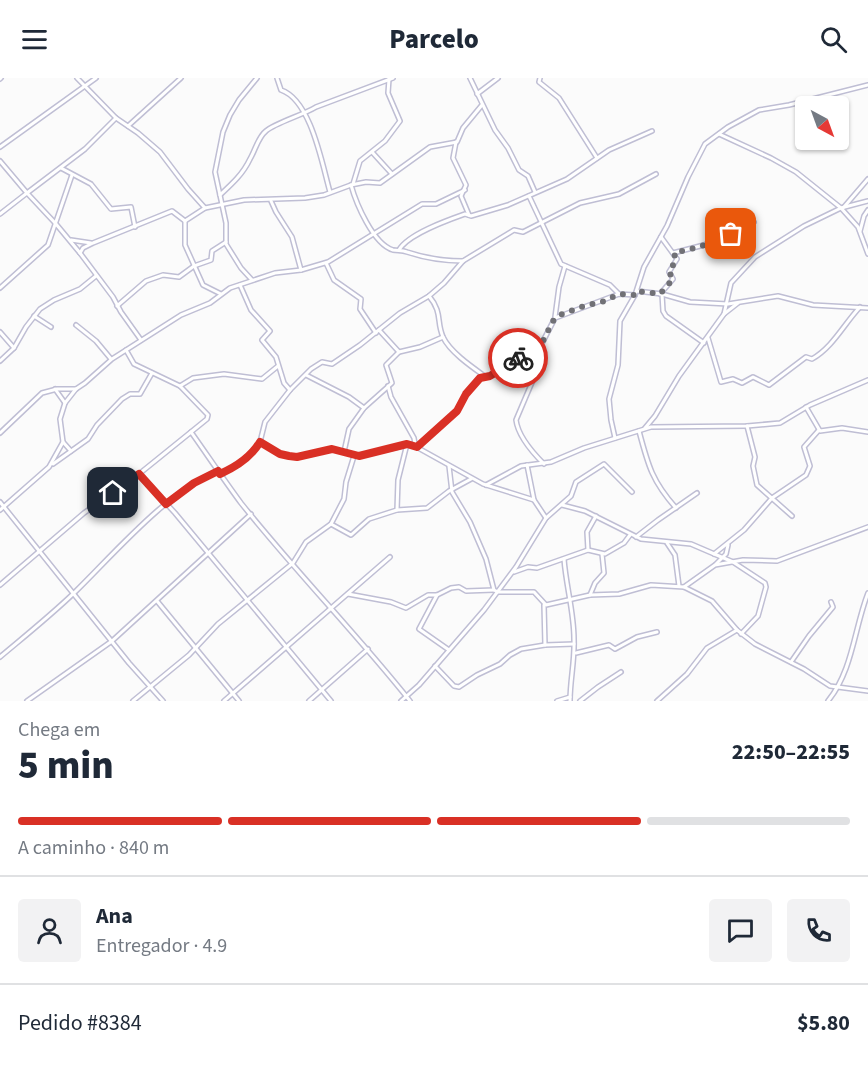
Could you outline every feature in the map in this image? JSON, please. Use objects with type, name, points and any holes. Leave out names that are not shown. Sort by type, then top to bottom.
[{"type":"street","points":[[77,78],[116,118],[160,152],[205,208]]},
{"type":"street","points":[[0,147],[96,78]]},
{"type":"street","points":[[128,126],[182,78]]},
{"type":"street","points":[[253,281],[237,263],[226,242],[226,228],[215,169],[223,132],[235,107],[257,78]]},
{"type":"street","points":[[277,78],[281,90],[289,93],[305,114],[331,193]]},
{"type":"street","points":[[470,78],[514,163],[528,176],[535,193]]},
{"type":"street","points":[[477,94],[498,78]]},
{"type":"street","points":[[540,78],[539,82],[559,98],[597,158]]},
{"type":"street","points":[[220,195],[237,180],[265,132],[322,104],[391,79]]},
{"type":"street","points":[[391,79],[388,93],[400,122],[385,141],[360,161],[352,184],[360,212],[374,234],[391,249],[421,257],[463,261]]},
{"type":"street","points":[[615,438],[609,399],[618,365],[620,321],[636,293],[644,267],[661,237],[705,144],[759,110],[789,105],[868,85]]},
{"type":"street","points":[[469,216],[461,196],[466,185],[452,154],[463,128],[483,105]]},
{"type":"street","points":[[0,214],[85,149],[116,118]]},
{"type":"street","points":[[399,250],[410,240],[437,225],[465,214],[469,216],[508,205],[567,179],[618,146],[652,131]]},
{"type":"street","points":[[718,134],[796,172],[843,208],[860,232],[868,254]]},
{"type":"street","points":[[185,221],[205,208],[244,200],[271,201],[306,198],[331,193],[352,184],[380,183],[430,147],[456,142]]},
{"type":"street","points":[[372,152],[392,174]]},
{"type":"street","points":[[0,161],[80,253],[110,292],[141,340]]},
{"type":"street","points":[[61,168],[91,184],[111,209],[131,207],[135,227]]},
{"type":"street","points":[[0,657],[74,593],[166,504],[194,483],[243,461],[253,452],[260,442],[265,422],[290,390],[311,369],[322,362],[332,364],[400,313],[429,296],[463,261],[514,231],[523,232],[580,203],[619,194],[656,174]]},
{"type":"street","points":[[0,288],[48,245],[72,175]]},
{"type":"street","points":[[843,208],[868,179]]},
{"type":"street","points":[[71,452],[63,442],[60,419],[65,403],[76,389],[112,359],[181,315],[210,303],[230,288],[275,273],[301,270],[326,263],[422,204],[436,204],[465,190]]},
{"type":"street","points":[[529,196],[564,266],[613,287],[619,294]]},
{"type":"street","points":[[271,201],[292,237],[301,270]]},
{"type":"street","points":[[644,429],[724,314],[731,283],[755,257],[804,226],[843,208],[868,201]]},
{"type":"street","points":[[860,232],[868,210]]},
{"type":"street","points":[[80,253],[93,243],[172,211],[185,221]]},
{"type":"street","points":[[185,221],[184,245],[194,266],[204,286],[222,295]]},
{"type":"street","points":[[674,253],[704,245],[754,222]]},
{"type":"street","points":[[661,237],[674,253],[676,260],[669,272],[673,279],[661,294],[663,311],[666,316],[704,342]]},
{"type":"street","points":[[69,240],[93,243]]},
{"type":"street","points":[[117,306],[146,281],[163,275],[179,277],[194,266],[211,260],[212,251],[226,242]]},
{"type":"street","points":[[455,261],[459,266]]},
{"type":"street","points":[[326,263],[332,279],[362,299],[361,312],[377,332],[399,352]]},
{"type":"street","points":[[416,446],[457,411],[466,394],[480,378],[487,377],[513,360],[540,347],[555,318],[564,266]]},
{"type":"street","points":[[0,361],[14,348],[34,316],[49,303],[80,289],[96,276]]},
{"type":"street","points":[[240,285],[250,310],[270,331],[262,340],[276,357],[284,383],[290,390]]},
{"type":"street","points":[[555,318],[619,294],[636,293],[661,294],[690,302],[728,304],[778,296],[813,305],[868,308]]},
{"type":"street","points":[[429,296],[437,306],[443,337],[467,364],[487,377]]},
{"type":"street","points":[[724,314],[740,302]]},
{"type":"street","points":[[708,337],[721,382],[733,379],[742,383],[753,377],[769,385],[806,357],[812,359],[816,357],[832,342],[860,307]]},
{"type":"street","points":[[34,316],[51,327]]},
{"type":"street","points":[[76,325],[98,343],[112,359]]},
{"type":"street","points":[[0,332],[14,348]]},
{"type":"street","points":[[344,452],[348,429],[364,408],[392,381],[386,366],[399,352],[420,347],[443,337]]},
{"type":"street","points":[[540,347],[544,354],[516,420],[523,437],[544,464]]},
{"type":"street","points":[[0,585],[84,513],[139,474],[207,418],[208,415],[180,386],[134,364],[126,350]]},
{"type":"street","points":[[180,386],[193,378],[224,374],[262,379],[278,366]]},
{"type":"street","points":[[0,510],[49,467],[88,439],[97,425],[122,399],[130,394],[140,394],[152,373]]},
{"type":"street","points":[[305,375],[349,397],[364,408]]},
{"type":"street","points":[[486,485],[527,465],[544,464],[644,429],[689,425],[747,426],[785,421],[806,407],[868,380]]},
{"type":"street","points":[[388,387],[416,446]]},
{"type":"street","points":[[55,389],[65,403]]},
{"type":"street","points":[[0,433],[35,398],[49,390],[76,389]]},
{"type":"street","points":[[806,407],[819,430]]},
{"type":"street","points":[[747,426],[755,458],[753,466],[757,486],[792,516]]},
{"type":"street","points":[[714,554],[748,526],[772,498],[807,475],[810,465],[804,447],[819,430],[842,428],[868,432]]},
{"type":"street","points":[[639,431],[652,476],[676,508]]},
{"type":"street","points":[[191,432],[251,514],[410,701]]},
{"type":"street","points":[[49,467],[63,442]]},
{"type":"street","points":[[260,442],[280,454],[297,457],[332,449],[354,456],[407,444],[416,446],[486,485],[534,500]]},
{"type":"street","points":[[397,510],[398,480],[407,444]]},
{"type":"street","points":[[133,701],[196,649],[218,624],[293,563],[306,542],[331,524],[344,499],[346,482],[354,456]]},
{"type":"street","points":[[401,701],[450,650],[512,572],[546,518],[571,496],[578,480],[602,464],[632,492]]},
{"type":"street","points":[[527,465],[534,500],[546,518]]},
{"type":"street","points":[[449,466],[452,489],[486,559],[496,591]]},
{"type":"street","points":[[139,474],[331,701]]},
{"type":"street","points":[[331,524],[351,535],[369,519],[397,510],[424,509],[471,478]]},
{"type":"street","points":[[636,537],[697,493]]},
{"type":"street","points":[[0,502],[163,701]]},
{"type":"street","points":[[562,505],[596,516],[636,537],[667,543],[686,542],[733,562],[766,585],[758,616],[741,634]]},
{"type":"street","points":[[27,701],[112,641],[251,514]]},
{"type":"street","points":[[588,550],[587,532],[596,516]]},
{"type":"street","points":[[715,565],[750,560],[777,561],[868,527]]},
{"type":"street","points":[[512,572],[528,567],[537,568],[588,550],[607,553],[624,543],[630,535]]},
{"type":"street","points":[[667,543],[676,558],[682,587]]},
{"type":"street","points":[[682,587],[715,565],[726,554],[729,543]]},
{"type":"street","points":[[590,595],[594,585],[604,573],[602,554]]},
{"type":"street","points":[[224,701],[390,557]]},
{"type":"street","points":[[561,700],[570,699],[575,653],[571,599],[564,559]]},
{"type":"street","points":[[544,604],[590,595],[618,594],[651,585],[682,587],[712,601],[737,630],[755,644],[791,662],[830,686],[868,691]]},
{"type":"street","points":[[348,594],[391,602],[406,608],[428,595],[437,595],[459,587],[466,591],[534,592],[544,604],[545,645]]},
{"type":"street","points":[[828,701],[839,686],[868,593]]},
{"type":"street","points":[[437,595],[419,629],[450,650]]},
{"type":"street","points":[[157,601],[239,701]]},
{"type":"street","points":[[791,662],[833,607],[831,602]]},
{"type":"street","points":[[657,701],[687,674],[707,648],[737,630]]},
{"type":"street","points":[[575,653],[609,645],[615,649],[637,637],[657,632]]},
{"type":"street","points":[[435,666],[454,686],[459,687],[497,666],[513,652],[545,645],[574,644]]},
{"type":"street","points":[[309,701],[368,650]]},
{"type":"street","points":[[580,701],[621,672]]},
{"type":"way so far","points":[[518,358],[540,347],[555,318],[562,314],[602,302],[619,294],[635,295],[637,291],[660,294],[673,279],[669,270],[676,260],[674,253],[699,247],[731,234]]},
{"type":"route","points":[[113,493],[139,474],[166,504],[203,477],[218,471],[220,474],[243,461],[260,442],[280,454],[297,457],[332,449],[359,456],[407,444],[417,447],[426,436],[457,411],[466,394],[480,378],[490,376],[518,358]]}]
